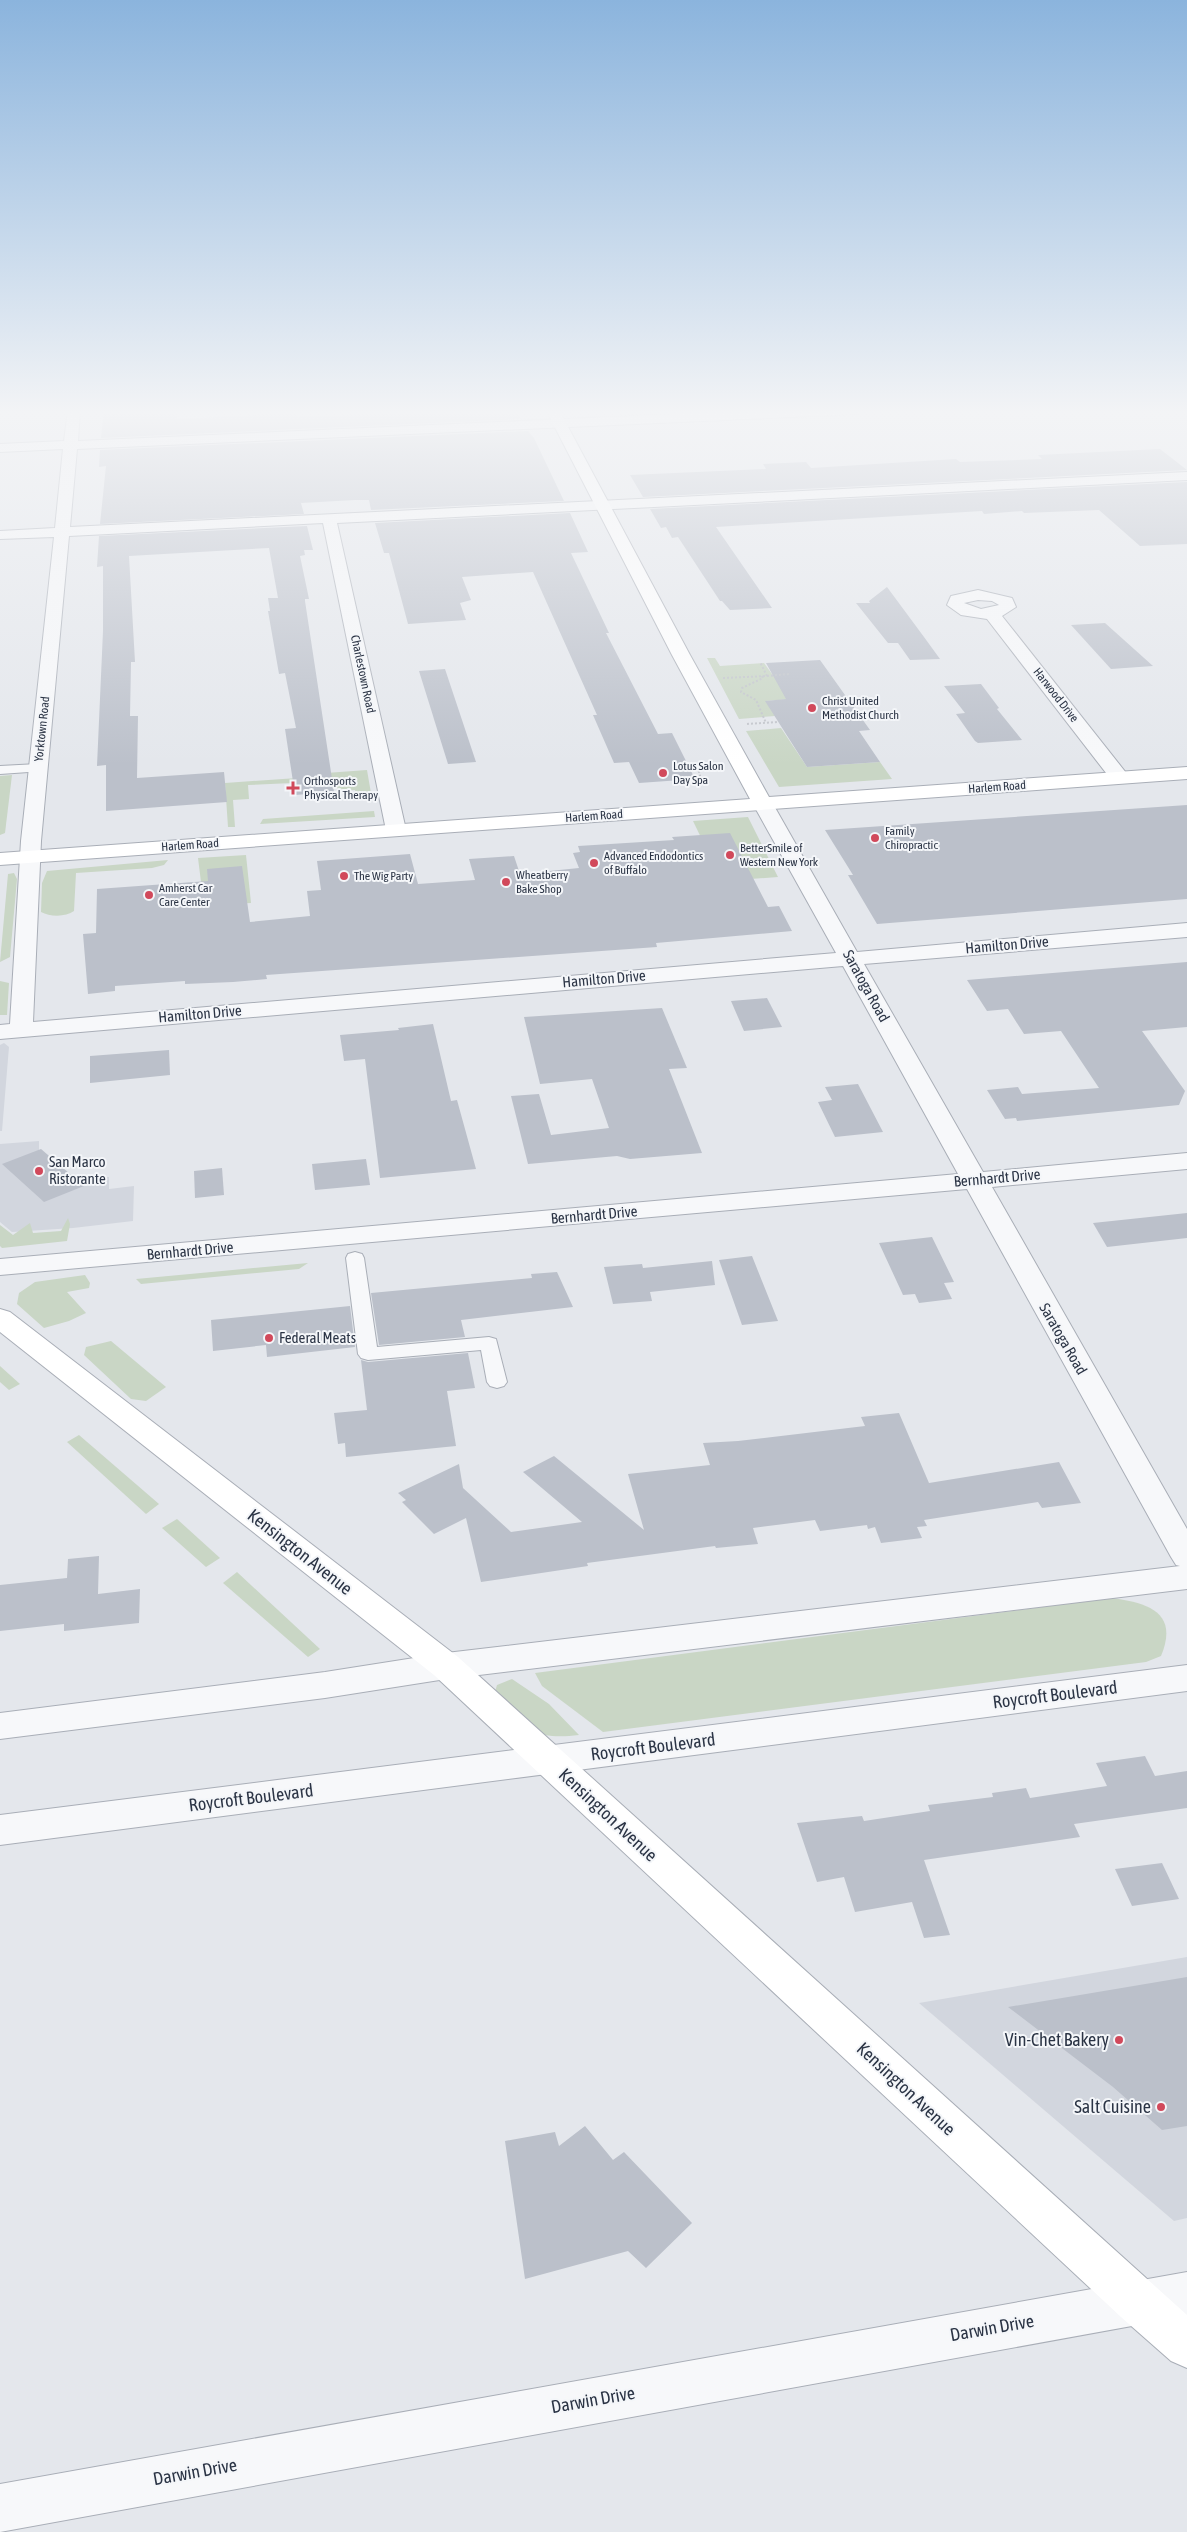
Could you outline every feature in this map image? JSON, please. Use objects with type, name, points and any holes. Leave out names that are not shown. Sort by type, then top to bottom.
[{"type":"street","name":"Yorktown Road","points":[[10,1030],[30,857],[62,528]]},
{"type":"street","points":[[0,535],[135,528]]},
{"type":"street","name":"Charlestown Road","points":[[331,528],[396,830]]},
{"type":"street","name":"Saratoga Road","points":[[614,528],[763,804],[1187,1557]]},
{"type":"street","name":"Harwood Drive","points":[[992,613],[1120,778]]},
{"type":"street","name":"Harlem Road","points":[[0,859],[1187,773]]},
{"type":"street","name":"Hamilton Drive","points":[[10,1030],[1187,930]]},
{"type":"street","name":"Bernhardt Drive","points":[[0,1267],[323,1240],[1187,1160]]},
{"type":"street","name":"Kensington Avenue","points":[[2,1321],[446,1666],[1137,2302],[1187,2345]]},
{"type":"street","points":[[0,1726],[325,1685],[446,1666],[1187,1577]]},
{"type":"street","name":"Roycroft Boulevard","points":[[0,1830],[1187,1678]]},
{"type":"street","name":"Darwin Drive","points":[[0,2508],[1187,2294]]},
{"type":"lane","points":[[0,770],[38,768]]},
{"type":"lane","points":[[355,1258],[368,1354],[489,1343],[498,1382]]},
{"type":"path","points":[[760,662],[767,676]]},
{"type":"path","points":[[717,679],[789,674]]},
{"type":"path","points":[[762,676],[763,678],[742,688],[741,692],[756,700],[766,723]]},
{"type":"path","points":[[742,724],[778,722]]},
{"type":"path","points":[[697,763],[701,780],[716,786]]},
{"type":"path","points":[[695,778],[701,777]]},
{"type":"shaded area","points":[[4,1043],[9,1047],[2,1131],[0,1131],[0,1045]]},
{"type":"shaded area","points":[[39,1141],[39,1150],[74,1179],[109,1177],[109,1189],[134,1186],[133,1221],[73,1228],[12,1232],[0,1222],[0,1144]]},
{"type":"shaded area","points":[[1187,1957],[1187,2218],[1174,2221],[919,2003]]},
{"type":"green space","points":[[707,658],[715,658],[720,666],[764,663],[772,674],[805,698],[766,701],[775,716],[739,719]]},
{"type":"green space","points":[[781,728],[807,767],[880,762],[892,779],[779,787],[746,731]]},
{"type":"green space","points":[[367,770],[372,799],[357,799],[355,790],[338,791],[336,781],[248,785],[249,799],[233,800],[235,827],[228,827],[225,783],[326,776],[326,773]]},
{"type":"green space","points":[[12,775],[5,833],[0,835],[0,776]]},
{"type":"green space","points":[[374,811],[375,817],[260,824],[263,819]]},
{"type":"green space","points":[[748,817],[778,877],[722,881],[693,821]]},
{"type":"green space","points":[[246,855],[251,903],[227,904],[201,882],[198,858]]},
{"type":"green space","points":[[168,860],[164,865],[152,868],[76,873],[74,911],[58,916],[41,912],[42,883],[47,871]]},
{"type":"green space","points":[[14,873],[17,879],[10,957],[0,962],[8,874]]},
{"type":"green space","points":[[0,981],[9,983],[7,1015],[0,1015]]},
{"type":"green space","points":[[68,1218],[70,1224],[67,1241],[2,1248],[0,1246],[0,1225],[13,1235],[30,1223],[33,1233],[61,1231]]},
{"type":"green space","points":[[308,1263],[299,1269],[141,1284],[136,1279]]},
{"type":"green space","points":[[85,1275],[90,1283],[89,1288],[67,1292],[86,1313],[69,1321],[44,1328],[17,1304],[19,1293],[35,1282]]},
{"type":"green space","points":[[111,1341],[166,1387],[146,1401],[131,1399],[84,1355],[86,1347]]},
{"type":"green space","points":[[0,1366],[20,1384],[9,1390],[0,1382]]},
{"type":"green space","points":[[79,1435],[159,1504],[146,1514],[67,1442]]},
{"type":"green space","points":[[177,1519],[220,1558],[206,1567],[162,1528]]},
{"type":"green space","points":[[237,1572],[320,1649],[308,1657],[223,1583]]},
{"type":"green space","points":[[1112,1598],[1149,1607],[1163,1620],[1166,1630],[1166,1641],[1161,1656],[1146,1662],[603,1732],[542,1686],[535,1673]]},
{"type":"green space","points":[[512,1679],[549,1704],[579,1735],[551,1736],[540,1734],[522,1724],[493,1699],[497,1685]]},
{"type":"building","points":[[262,528],[308,528],[313,550],[304,550],[305,555],[300,556],[309,599],[305,599],[305,601],[334,792],[295,795],[285,729],[296,728],[285,673],[279,674],[268,611],[270,611],[268,598],[278,598],[269,548],[129,556],[135,662],[131,662],[130,716],[138,716],[137,778],[224,772],[227,802],[106,811],[106,765],[97,766],[103,631],[103,566],[97,567],[99,536]]},
{"type":"building","points":[[377,528],[577,528],[588,552],[571,553],[609,633],[606,633],[658,734],[672,733],[695,779],[639,783],[629,762],[614,763],[593,715],[597,715],[533,572],[462,577],[471,600],[460,603],[466,620],[408,624],[389,553],[384,553]]},
{"type":"building","points":[[667,528],[717,528],[772,608],[730,610],[720,601],[678,537],[672,538]]},
{"type":"building","points":[[1120,528],[1187,528],[1187,544],[1140,546]]},
{"type":"building","points":[[887,587],[940,659],[910,660],[898,643],[888,643],[856,603],[870,603],[869,601]]},
{"type":"building","points":[[1105,623],[1153,666],[1111,669],[1071,625]]},
{"type":"building","name":"Christ United Methodist Church","points":[[820,660],[870,730],[859,731],[880,762],[807,767],[765,701],[786,699],[766,663]]},
{"type":"building","points":[[445,669],[476,762],[448,764],[419,671]]},
{"type":"building","points":[[981,684],[999,708],[997,709],[1022,740],[978,743],[975,741],[956,714],[965,713],[944,686]]},
{"type":"building","points":[[1187,805],[1187,899],[877,924],[848,875],[853,875],[825,830]]},
{"type":"building","points":[[730,833],[768,907],[779,906],[792,931],[656,943],[657,947],[266,975],[267,979],[233,982],[185,984],[185,981],[115,986],[115,991],[88,994],[83,934],[96,933],[97,889],[208,881],[207,869],[242,866],[250,922],[310,916],[307,891],[321,890],[317,861],[410,854],[418,884],[475,880],[469,859],[514,856],[520,874],[579,868],[573,853],[580,852],[578,846],[674,840],[672,837]]},
{"type":"building","points":[[1187,962],[1187,1027],[1142,1031],[1185,1091],[1179,1105],[1017,1121],[1016,1118],[1005,1119],[987,1090],[1018,1087],[1022,1094],[1099,1088],[1061,1031],[1024,1034],[1008,1009],[987,1011],[967,980]]},
{"type":"building","points":[[767,998],[782,1027],[744,1031],[731,1001]]},
{"type":"building","points":[[662,1008],[687,1068],[669,1069],[702,1153],[630,1159],[617,1156],[528,1164],[511,1096],[539,1094],[551,1135],[609,1128],[592,1079],[540,1084],[524,1017]]},
{"type":"building","points":[[433,1024],[451,1101],[457,1100],[476,1169],[380,1178],[365,1059],[344,1061],[340,1035],[399,1030],[398,1028]]},
{"type":"building","points":[[169,1050],[170,1075],[90,1083],[90,1056]]},
{"type":"building","points":[[858,1084],[883,1132],[835,1137],[818,1102],[832,1100],[825,1087]]},
{"type":"building","name":"San Marco Ristorante","points":[[41,1149],[84,1186],[44,1202],[2,1164]]},
{"type":"building","points":[[366,1159],[370,1185],[315,1190],[312,1164]]},
{"type":"building","points":[[222,1168],[224,1195],[195,1198],[194,1171]]},
{"type":"building","points":[[1187,1213],[1187,1238],[1107,1247],[1093,1223]]},
{"type":"building","points":[[932,1237],[954,1282],[944,1283],[952,1299],[919,1303],[915,1294],[903,1295],[879,1243]]},
{"type":"building","points":[[752,1256],[778,1321],[742,1325],[719,1260]]},
{"type":"building","points":[[712,1261],[715,1285],[650,1292],[652,1301],[613,1304],[604,1267],[642,1264],[643,1268]]},
{"type":"building","points":[[557,1272],[573,1307],[461,1320],[465,1337],[379,1345],[371,1293],[532,1278],[531,1274]]},
{"type":"building","name":"Federal Meats","points":[[350,1306],[355,1347],[267,1357],[266,1345],[213,1351],[211,1320]]},
{"type":"building","points":[[468,1353],[475,1388],[447,1391],[456,1446],[346,1457],[345,1443],[338,1444],[334,1413],[367,1410],[361,1360],[368,1362]]},
{"type":"building","points":[[899,1413],[929,1483],[1059,1462],[1081,1503],[1042,1508],[1038,1502],[924,1520],[927,1526],[917,1527],[922,1538],[881,1543],[875,1527],[868,1529],[867,1525],[820,1531],[815,1520],[753,1528],[758,1544],[716,1548],[715,1546],[587,1563],[588,1566],[481,1582],[466,1518],[434,1534],[402,1502],[406,1500],[398,1493],[459,1464],[463,1488],[511,1532],[582,1522],[523,1472],[554,1456],[644,1530],[628,1474],[710,1465],[703,1443],[738,1441],[865,1426],[861,1417]]},
{"type":"building","points":[[99,1556],[98,1594],[140,1589],[139,1623],[64,1631],[64,1624],[0,1631],[0,1585],[67,1578],[68,1559]]},
{"type":"building","points":[[1145,1756],[1155,1776],[1187,1771],[1187,1808],[1074,1824],[1080,1837],[924,1860],[950,1935],[924,1938],[912,1902],[855,1912],[844,1877],[817,1882],[797,1823],[862,1816],[864,1821],[930,1811],[928,1805],[993,1797],[992,1793],[1026,1788],[1030,1798],[1107,1786],[1096,1763]]},
{"type":"building","points":[[1162,1863],[1179,1899],[1132,1906],[1115,1869]]},
{"type":"building","name":"Vin-Chet Bakery","points":[[1187,1977],[1187,2126],[1162,2130],[1113,2087],[1008,2007]]},
{"type":"building","points":[[585,2126],[613,2160],[624,2152],[692,2223],[646,2268],[628,2251],[525,2279],[505,2141],[555,2132],[559,2146]]},
{"type":"place","name":"Christ United Methodist Church","points":[[812,708]]},
{"type":"place","name":"Lotus Salon Day Spa","points":[[663,773]]},
{"type":"place","name":"Orthosports Physical Therapy","points":[[293,788]]},
{"type":"place","name":"Family Chiropractic","points":[[875,838]]},
{"type":"place","name":"BetterSmile of Western New York","points":[[730,855]]},
{"type":"place","name":"Advanced Endodontics of Buffalo","points":[[594,863]]},
{"type":"place","name":"The Wig Party","points":[[344,876]]},
{"type":"place","name":"Wheatberry Bake Shop","points":[[506,882]]},
{"type":"place","name":"Amherst Car Care Center","points":[[149,895]]},
{"type":"place","name":"San Marco Ristorante","points":[[39,1171]]},
{"type":"place","name":"Federal Meats","points":[[269,1338]]},
{"type":"place","name":"Vin-Chet Bakery","points":[[1119,2040]]},
{"type":"place","name":"Salt Cuisine","points":[[1161,2107]]}]
